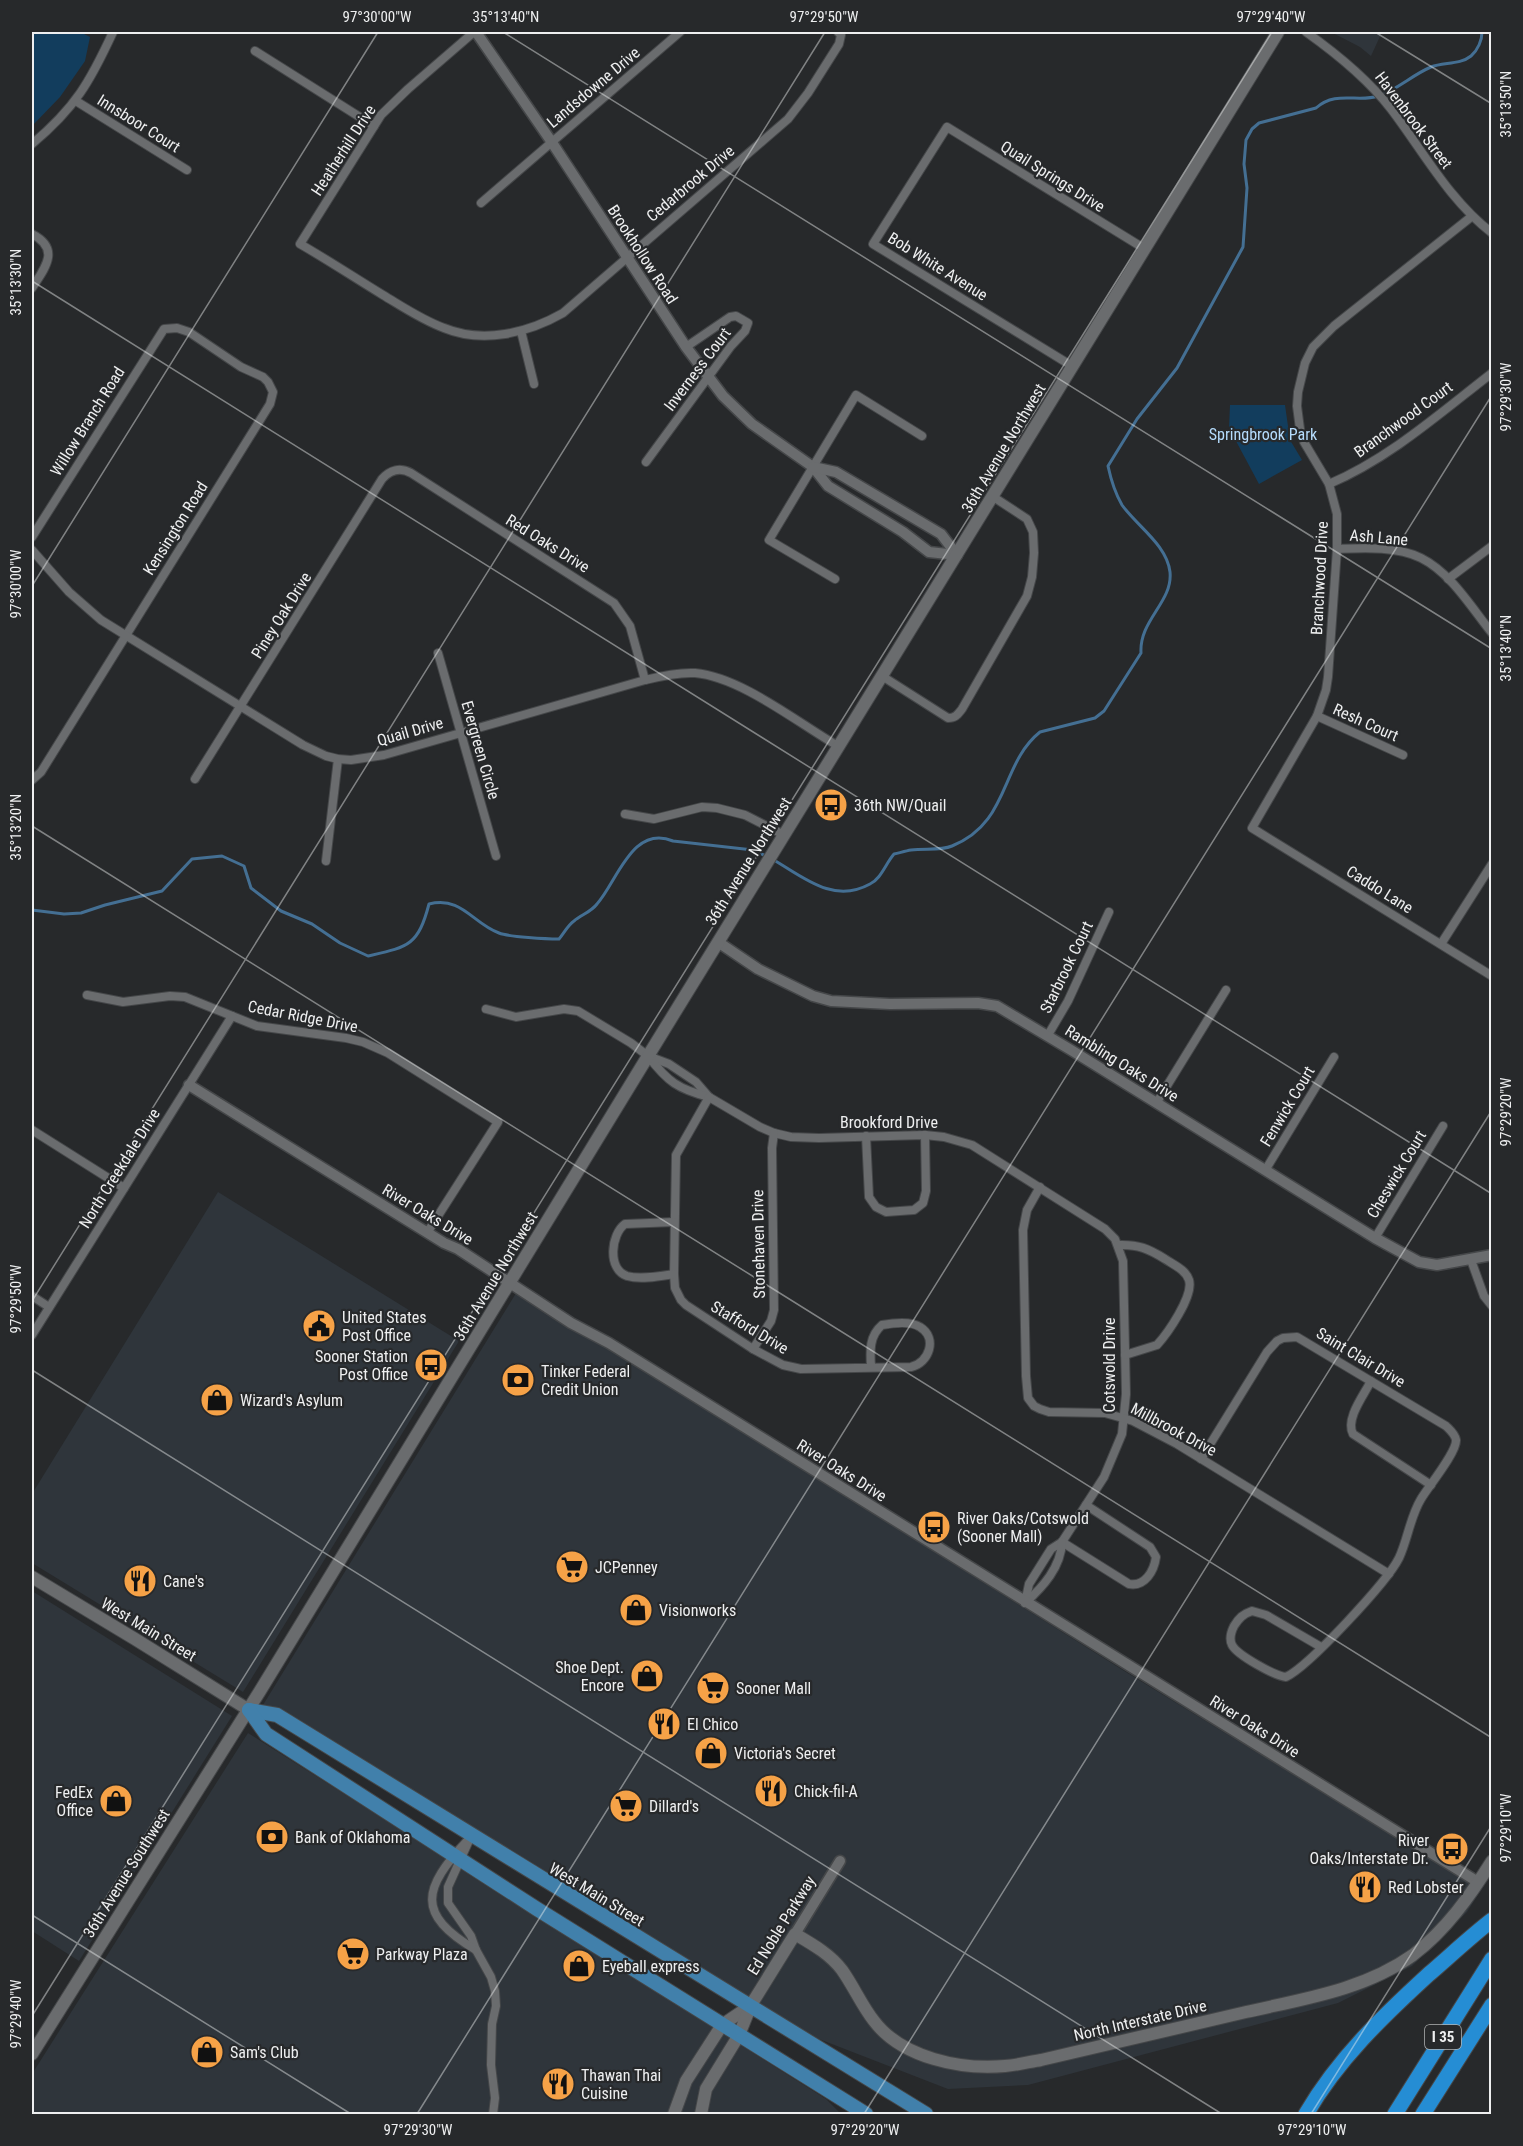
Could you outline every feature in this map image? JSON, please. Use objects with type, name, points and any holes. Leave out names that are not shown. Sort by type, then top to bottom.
[{"type":"highway","points":[[1306,2115],[1336,2068],[1373,2026],[1491,1920]]},
{"type":"highway","name":"I 35","points":[[1395,2115],[1491,1959]]},
{"type":"highway","name":"I 35","points":[[1423,2115],[1491,2005]]},
{"type":"main road","name":"36th Avenue Northwest","points":[[249,1710],[752,886],[1278,32]]},
{"type":"main road","name":"West Main Street","points":[[32,1577],[249,1710],[277,1715],[926,2115]]},
{"type":"main road","name":"West Main Street","points":[[249,1710],[266,1734],[866,2115]]},
{"type":"main road","name":"36th Avenue Southwest","points":[[32,2055],[249,1710]]},
{"type":"main road","name":"North Interstate Drive","points":[[795,1934],[832,1959],[841,1969],[875,2023],[899,2043],[920,2054],[955,2064],[1007,2066],[1053,2058],[1266,2007],[1351,1986],[1370,1979],[1390,1969],[1426,1944],[1455,1914],[1491,1861]]},
{"type":"main road","name":"Ed Noble Parkway","points":[[701,2115],[706,2089],[739,2036],[751,2006],[795,1934]]},
{"type":"main road","name":"Ed Noble Parkway","points":[[674,2115],[686,2081],[722,2025],[751,2006]]},
{"type":"street","points":[[32,144],[50,129],[76,101],[95,70],[113,32]]},
{"type":"street","name":"Heatherhill Drive","points":[[300,244],[374,126],[396,100],[475,32]]},
{"type":"street","name":"Brookhollow Road","points":[[475,32],[551,141],[686,347],[737,410],[752,424],[813,467],[828,486],[903,532],[929,552],[957,555]]},
{"type":"street","name":"Landsdowne Drive","points":[[481,202],[680,32]]},
{"type":"street","name":"Cedarbrook Drive","points":[[300,244],[410,311],[446,329],[470,335],[490,335],[536,327],[563,313],[788,119],[839,44],[841,39],[839,32]]},
{"type":"street","name":"Havenbrook Street","points":[[1306,32],[1356,70],[1390,107],[1455,198],[1491,233]]},
{"type":"street","points":[[255,51],[374,126]]},
{"type":"street","name":"Innsboor Court","points":[[76,101],[187,170]]},
{"type":"street","name":"Quail Springs Drive","points":[[947,128],[1144,249]]},
{"type":"street","name":"Bob White Avenue","points":[[947,128],[873,244],[1072,366]]},
{"type":"street","name":"Branchwood Drive","points":[[1252,828],[1317,716],[1328,677],[1337,549],[1337,514],[1329,484],[1304,442],[1298,420],[1298,392],[1301,377],[1309,355],[1323,335],[1472,216]]},
{"type":"street","points":[[32,234],[41,239],[46,246],[48,259],[32,288]]},
{"type":"street","name":"Inverness Court","points":[[646,462],[745,331],[748,323],[736,316],[730,317],[686,347]]},
{"type":"street","name":"Willow Branch Road","points":[[32,537],[160,332],[172,328]]},
{"type":"street","name":"Kensington Road","points":[[32,780],[41,772],[273,398],[272,387],[263,377],[241,367],[189,332],[172,328]]},
{"type":"street","points":[[521,331],[534,384]]},
{"type":"street","name":"Branchwood Court","points":[[1329,484],[1364,468],[1386,454],[1491,373]]},
{"type":"street","points":[[835,579],[770,540],[856,395],[922,436]]},
{"type":"street","name":"Brookhollow Road","points":[[813,467],[836,472],[941,534],[957,555]]},
{"type":"street","name":"Red Oaks Drive","points":[[394,470],[411,473],[614,603],[630,626],[645,680]]},
{"type":"street","name":"Piney Oak Drive","points":[[195,779],[382,479],[394,470]]},
{"type":"street","points":[[882,676],[948,718],[957,716],[962,709],[1023,605],[1032,577],[1034,553],[1031,524],[992,496]]},
{"type":"street","points":[[1448,579],[1491,546]]},
{"type":"street","name":"Ash Lane","points":[[1337,549],[1384,550],[1410,554],[1431,564],[1448,579],[1491,633]]},
{"type":"street","name":"Quail Drive","points":[[32,550],[83,605],[125,636],[303,745],[338,759],[351,760],[384,755],[645,680],[678,673],[715,677],[777,708],[838,746]]},
{"type":"street","name":"Evergreen Circle","points":[[438,653],[496,856]]},
{"type":"street","name":"Resh Court","points":[[1317,716],[1403,755]]},
{"type":"street","points":[[326,861],[338,759]]},
{"type":"street","points":[[625,814],[654,819],[709,807],[745,815],[784,835]]},
{"type":"street","name":"Caddo Lane","points":[[1252,828],[1491,976]]},
{"type":"street","points":[[1441,944],[1491,864]]},
{"type":"street","name":"Starbrook Court","points":[[1048,1035],[1068,1001],[1109,912]]},
{"type":"street","name":"Rambling Oaks Drive","points":[[718,942],[758,969],[813,996],[831,1001],[989,1004],[1007,1011],[1375,1238],[1419,1262],[1437,1265],[1491,1255]]},
{"type":"street","points":[[1157,1102],[1226,990]]},
{"type":"street","name":"Cedar Ridge Drive","points":[[87,995],[123,1002],[170,996],[186,997],[257,1026],[346,1038],[374,1047],[403,1062],[498,1122],[427,1233]]},
{"type":"street","points":[[486,1009],[516,1017],[564,1009],[578,1011],[648,1056]]},
{"type":"street","name":"North Creekdale Drive","points":[[32,1335],[232,1016]]},
{"type":"street","name":"Brookford Drive","points":[[648,1056],[663,1076],[689,1092],[709,1097],[774,1133],[810,1138],[925,1135],[944,1137],[972,1145],[1105,1229],[1118,1245]]},
{"type":"street","name":"Brookford Drive","points":[[648,1056],[669,1064],[696,1082],[709,1097]]},
{"type":"street","name":"Fenwick Court","points":[[1266,1169],[1334,1057]]},
{"type":"street","name":"River Oaks Drive","points":[[189,1085],[427,1233],[458,1249],[571,1323],[609,1343],[1478,1882]]},
{"type":"street","points":[[674,1222],[626,1224],[617,1231],[613,1245],[615,1264],[622,1273],[627,1276],[674,1274],[675,1155],[709,1097]]},
{"type":"street","name":"Cheswick Court","points":[[1375,1238],[1443,1126]]},
{"type":"street","points":[[32,1130],[124,1188]]},
{"type":"street","name":"Stonehaven Drive","points":[[753,1349],[771,1321],[774,1310],[772,1160],[774,1133]]},
{"type":"street","points":[[866,1136],[869,1197],[876,1207],[886,1212],[914,1210],[919,1208],[925,1198],[925,1135]]},
{"type":"street","name":"Millbrook Drive","points":[[1040,1187],[1027,1210],[1023,1230],[1026,1376],[1028,1398],[1034,1406],[1043,1410],[1105,1413],[1124,1418],[1177,1444],[1389,1574]]},
{"type":"street","points":[[1118,1245],[1132,1244],[1150,1250],[1182,1270],[1190,1286],[1188,1296],[1156,1345],[1125,1355]]},
{"type":"street","name":"Cotswold Drive","points":[[1025,1603],[1029,1584],[1051,1549],[1062,1542],[1104,1476],[1122,1434],[1126,1394],[1123,1261],[1118,1245]]},
{"type":"street","points":[[1471,1260],[1480,1287],[1491,1306]]},
{"type":"street","name":"Stafford Drive","points":[[674,1274],[675,1288],[686,1305],[753,1349],[789,1367],[824,1369],[871,1367]]},
{"type":"street","points":[[32,1296],[49,1307]]},
{"type":"street","points":[[914,1324],[927,1334],[929,1351],[919,1365],[871,1367],[870,1350],[873,1338],[882,1325],[914,1324]]},
{"type":"street","name":"Saint Clair Drive","points":[[1201,1460],[1267,1352],[1283,1338],[1297,1337],[1446,1426],[1454,1434],[1455,1447],[1431,1485]]},
{"type":"street","points":[[1321,1647],[1266,1615],[1252,1611],[1243,1615],[1238,1621],[1231,1638],[1233,1645],[1240,1653],[1282,1677],[1286,1677],[1296,1671],[1321,1647],[1389,1574],[1400,1556],[1415,1510],[1431,1485],[1353,1434],[1350,1424],[1352,1418],[1371,1381]]},
{"type":"street","points":[[1062,1542],[1130,1584],[1141,1583],[1149,1576],[1156,1557],[1150,1547],[1086,1505]]},
{"type":"street","name":"Cotswold Drive","points":[[1025,1603],[1042,1588],[1062,1556],[1062,1542]]},
{"type":"street","points":[[471,1836],[458,1857],[448,1887],[448,1903],[471,1936],[491,1977],[495,1991],[496,2006],[492,2024],[491,2065],[495,2098],[493,2115]]},
{"type":"street","points":[[458,1857],[441,1870],[431,1896],[432,1909],[440,1922],[455,1938],[476,1950]]},
{"type":"street","name":"Ed Noble Parkway","points":[[795,1934],[840,1861]]},
{"type":"shaded area","points":[[1331,32],[1382,32],[1371,56],[1360,47]]},
{"type":"shaded area","points":[[218,1192],[459,1341],[243,1692],[32,1563],[32,1494]]},
{"type":"shaded area","name":"Sooner Mall","points":[[518,1290],[1126,1672],[1481,1890],[1467,1912],[1412,1966],[1338,2003],[1028,2085],[948,2089],[819,2039],[652,1950],[473,1832],[263,1705]]},
{"type":"shaded area","points":[[32,1591],[232,1716],[79,1961],[32,1931]]},
{"type":"shaded area","name":"Parkway Plaza","points":[[248,1733],[826,2099],[841,2114],[32,2114],[32,2074]]},
{"type":"green space","points":[[32,32],[80,32],[90,37],[85,61],[60,97],[32,126]]},
{"type":"green space","name":"Springbrook Park","points":[[1230,405],[1285,405],[1290,440],[1302,460],[1259,484],[1229,428]]},
{"type":"waterway","points":[[774,860],[808,881],[832,890],[857,889],[870,884],[880,875],[894,854],[911,850],[947,848],[971,836],[985,823],[995,808],[1018,760],[1027,745],[1040,732],[1095,718],[1104,711],[1141,653],[1145,631],[1170,583],[1168,562],[1157,544],[1122,505],[1108,466],[1137,419],[1177,368],[1243,247],[1247,188],[1244,164],[1246,140],[1252,129],[1259,123],[1316,108],[1331,100],[1378,96],[1431,67],[1467,59],[1478,48],[1482,32]]},
{"type":"waterway","points":[[32,910],[64,914],[81,913],[162,891],[192,859],[222,856],[244,866],[251,888],[281,911],[312,924],[340,943],[368,956],[402,947],[409,942],[420,929],[429,904],[440,903],[459,907],[499,933],[519,937],[559,939],[572,923],[595,907],[636,848],[647,841],[659,838],[753,850],[768,857]]},
{"type":"place","name":"36th NW/Quail","points":[[831,805]]},
{"type":"place","name":"United States Post Office","points":[[319,1326]]},
{"type":"place","name":"Sooner Station Post Office","points":[[431,1365]]},
{"type":"place","name":"Tinker Federal Credit Union","points":[[518,1380]]},
{"type":"place","name":"Wizard's Asylum","points":[[217,1400]]},
{"type":"place","name":"River Oaks/Cotswold (Sooner Mall)","points":[[934,1527]]},
{"type":"place","name":"JCPenney","points":[[572,1567]]},
{"type":"place","name":"Cane's","points":[[140,1581]]},
{"type":"place","name":"Visionworks","points":[[636,1610]]},
{"type":"place","name":"Shoe Dept. Encore","points":[[647,1676]]},
{"type":"place","name":"Sooner Mall","points":[[713,1688]]},
{"type":"place","name":"El Chico","points":[[664,1724]]},
{"type":"place","name":"Victoria's Secret","points":[[711,1753]]},
{"type":"place","name":"Chick-fil-A","points":[[771,1791]]},
{"type":"place","name":"FedEx Office","points":[[116,1801]]},
{"type":"place","name":"Dillard's","points":[[626,1806]]},
{"type":"place","name":"Bank of Oklahoma","points":[[272,1837]]},
{"type":"place","name":"River Oaks/Interstate Dr.","points":[[1452,1849]]},
{"type":"place","name":"Red Lobster","points":[[1365,1887]]},
{"type":"place","name":"Parkway Plaza","points":[[353,1954]]},
{"type":"place","name":"Eyeball express","points":[[579,1966]]},
{"type":"place","name":"Sam's Club","points":[[207,2052]]},
{"type":"place","name":"Thawan Thai Cuisine","points":[[558,2084]]}]
